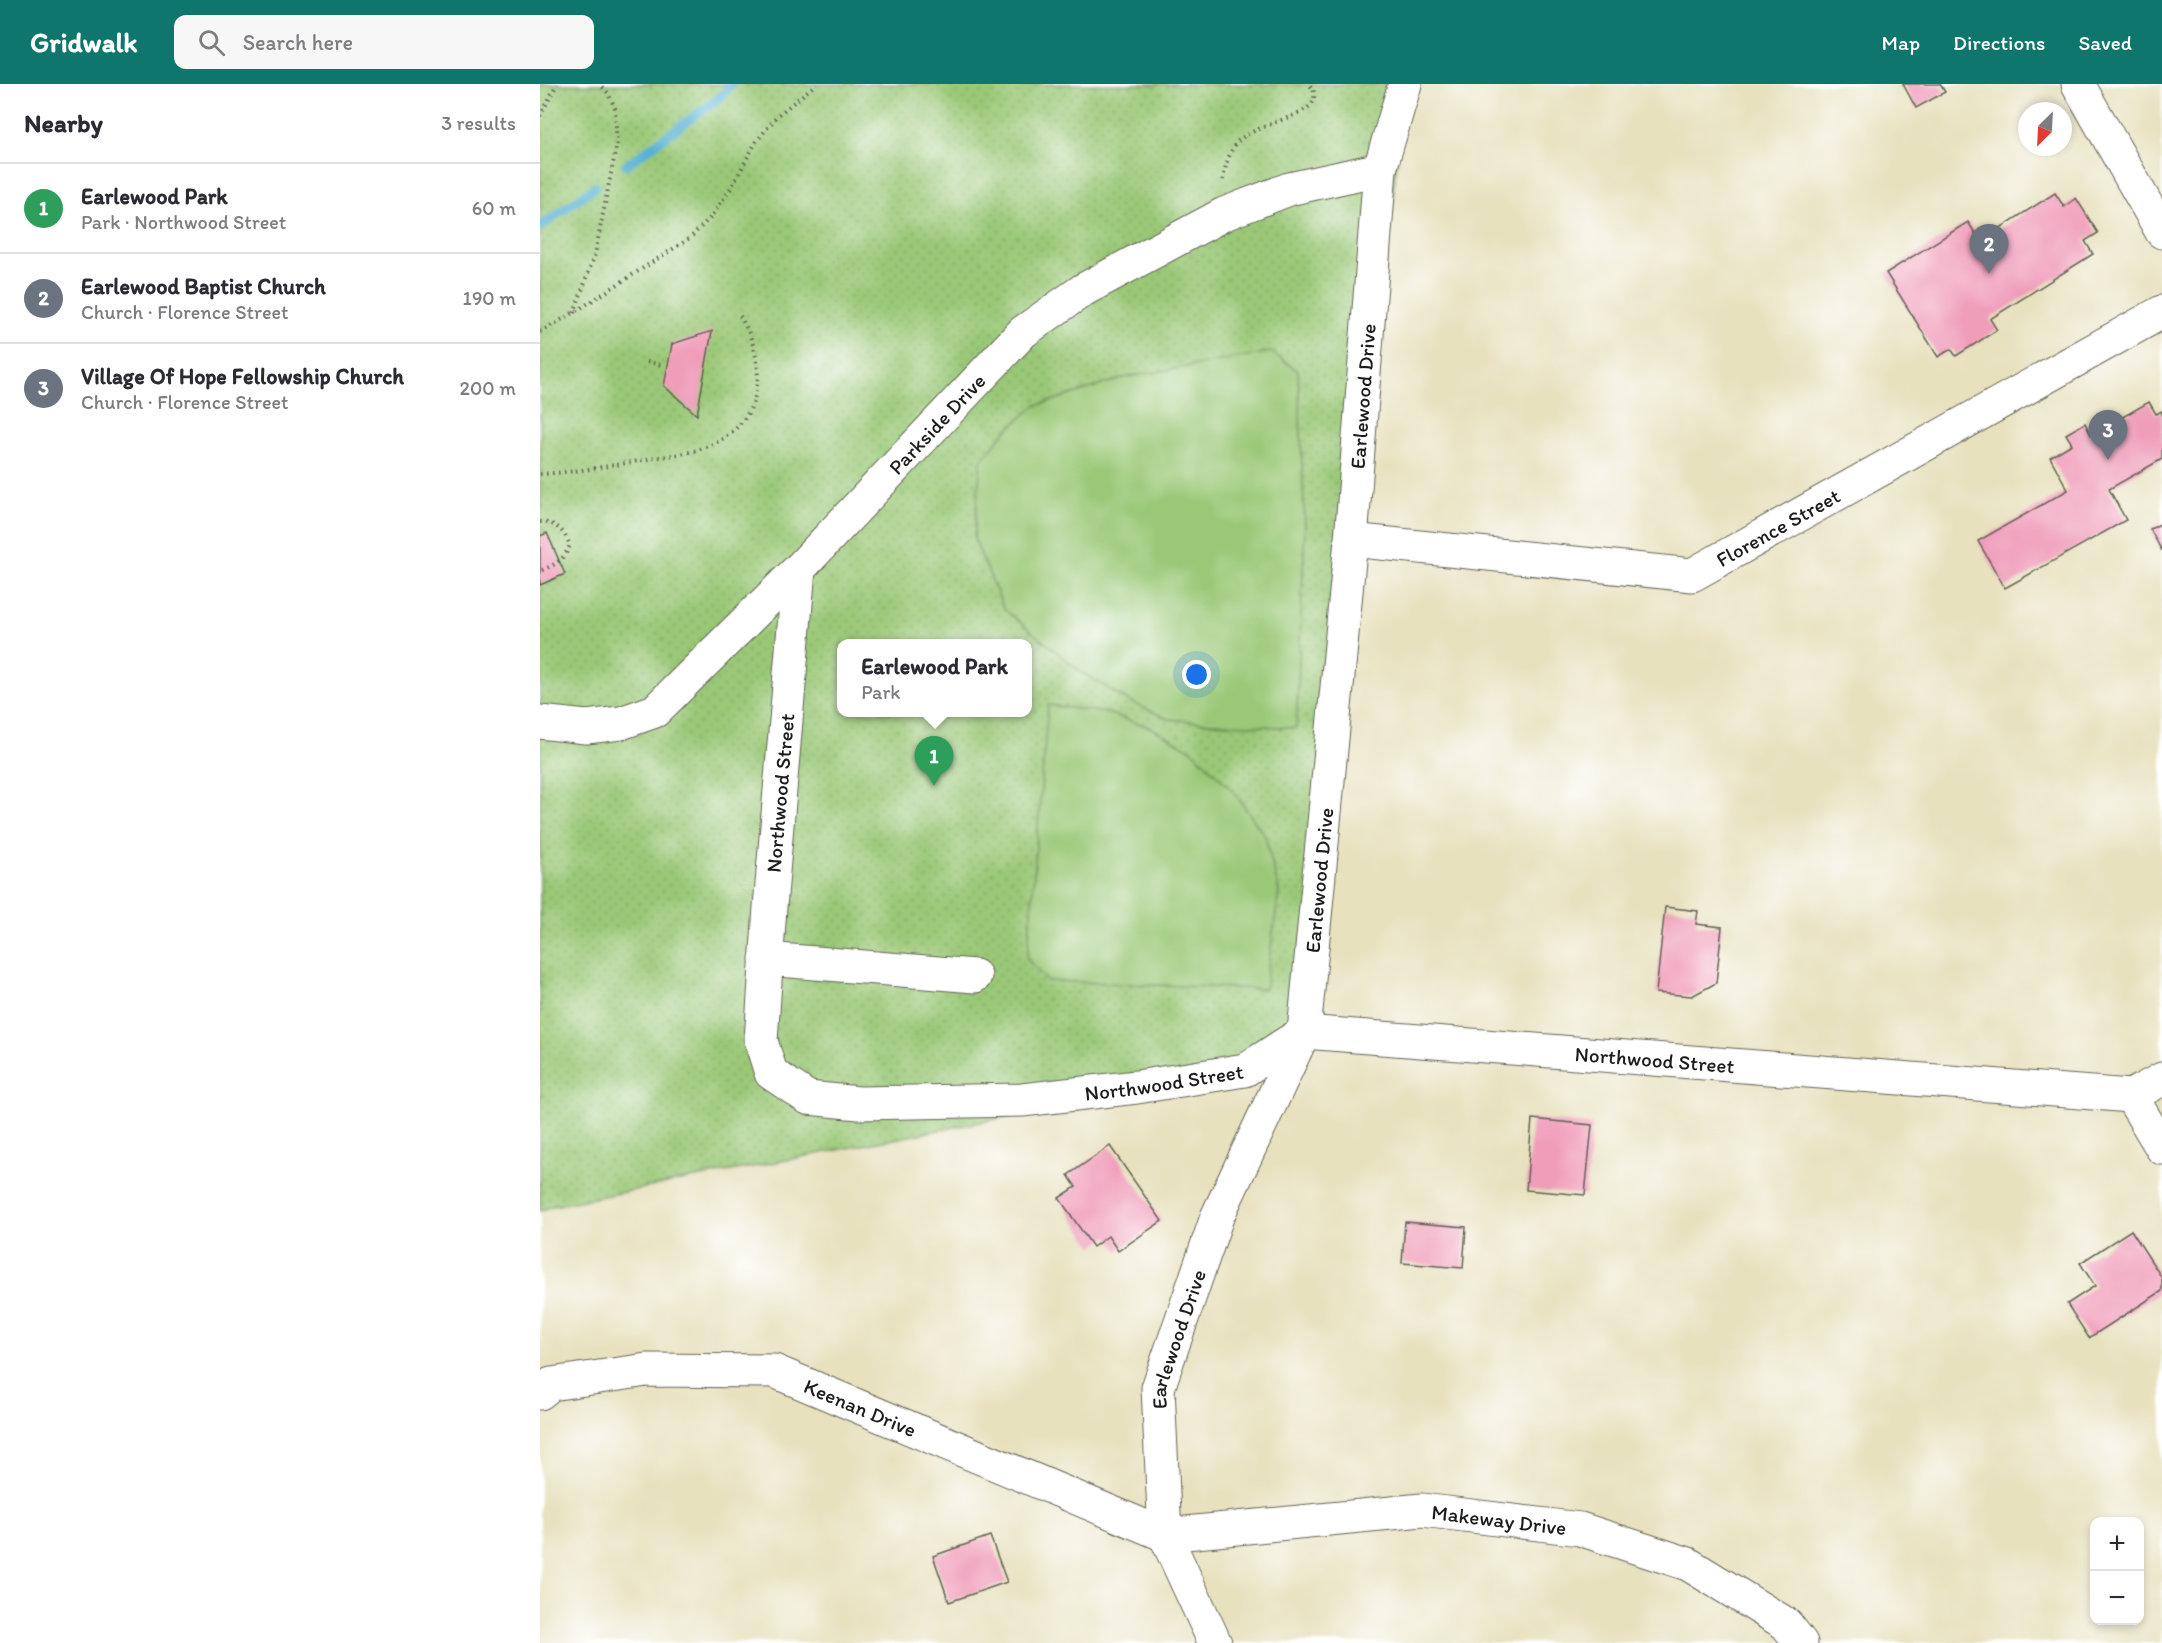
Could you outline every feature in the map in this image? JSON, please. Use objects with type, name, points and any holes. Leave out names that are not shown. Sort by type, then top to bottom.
[{"type":"street","name":"Earlewood Drive","points":[[1215,1643],[1165,1535],[1158,1388],[1217,1217],[1304,1032],[1351,540],[1380,169],[1405,84]]},
{"type":"street","points":[[2078,84],[2162,232]]},
{"type":"street","name":"Parkside Drive","points":[[540,722],[586,727],[621,723],[655,711],[799,569],[1023,332],[1083,290],[1224,214],[1289,189],[1380,169]]},
{"type":"street","name":"Florence Street","points":[[1351,540],[1692,575],[2162,312]]},
{"type":"street","name":"Northwood Street","points":[[799,569],[760,1041],[771,1073],[808,1098],[859,1103],[1022,1100],[1137,1087],[1245,1070],[1304,1032],[2132,1096]]},
{"type":"street","points":[[766,959],[975,976]]},
{"type":"street","points":[[2162,1079],[2132,1096],[2162,1148]]},
{"type":"street","name":"Keenan Drive","points":[[540,1393],[551,1384],[647,1370],[774,1371],[1165,1535]]},
{"type":"street","name":"Makeway Drive","points":[[1165,1535],[1422,1510],[1580,1529],[1688,1564],[1786,1624],[1801,1643]]},
{"type":"path","points":[[540,116],[557,84]]},
{"type":"path","points":[[573,314],[595,254],[617,143],[615,108],[608,93],[600,84]]},
{"type":"path","points":[[540,332],[573,314],[690,238],[710,218],[731,188],[756,142],[777,116],[816,84]]},
{"type":"path","points":[[1224,214],[1223,178],[1228,159],[1238,141],[1262,128],[1302,112],[1312,104],[1313,88],[1307,84]]},
{"type":"path","points":[[540,474],[595,469],[684,453],[713,444],[729,435],[746,414],[758,386],[759,373],[754,345],[740,316]]},
{"type":"path","points":[[647,363],[663,364]]},
{"type":"path","points":[[540,522],[557,525],[570,545],[566,555],[556,565],[540,571]]},
{"type":"green space","points":[[540,84],[1405,84],[1304,1032],[1245,1070],[553,1206],[540,1211]]},
{"type":"green space","points":[[1271,352],[1298,371],[1305,528],[1296,728],[1168,719],[1127,700],[1081,672],[1004,609],[974,538],[981,460],[1006,431],[1035,406],[1127,377]]},
{"type":"green space","points":[[1048,705],[1107,713],[1152,728],[1192,750],[1234,792],[1265,836],[1279,891],[1265,989],[1047,981],[1027,959]]},
{"type":"building","points":[[1903,84],[1940,84],[1945,92],[1916,108]]},
{"type":"building","points":[[2055,193],[2064,207],[2076,198],[2098,233],[2085,241],[2093,254],[1990,319],[1997,330],[1956,356],[1951,349],[1938,357],[1886,273],[1968,222],[1980,241]]},
{"type":"building","points":[[712,331],[697,415],[664,386],[672,344]]},
{"type":"building","points":[[2149,402],[2156,414],[2162,411],[2162,459],[2109,489],[2126,520],[2005,588],[1978,541],[2068,490],[2050,457],[2072,444],[2066,434],[2085,423],[2091,435]]},
{"type":"building","points":[[2162,523],[2162,551],[2150,529]]},
{"type":"building","points":[[547,533],[565,574],[540,585],[540,536]]},
{"type":"building","points":[[1665,907],[1698,911],[1696,924],[1722,927],[1716,983],[1692,996],[1656,993]]},
{"type":"building","points":[[1532,1119],[1592,1125],[1585,1195],[1526,1190]]},
{"type":"building","points":[[1110,1146],[1162,1221],[1118,1251],[1108,1236],[1093,1247],[1059,1198],[1076,1187],[1068,1175]]},
{"type":"building","points":[[1405,1222],[1466,1227],[1463,1268],[1402,1263]]},
{"type":"building","points":[[2131,1230],[2162,1278],[2162,1291],[2089,1338],[2067,1304],[2095,1286],[2080,1263]]},
{"type":"building","points":[[990,1536],[1007,1582],[949,1602],[933,1556]]},
{"type":"waterway","points":[[626,165],[718,99],[732,84]]},
{"type":"waterway","points":[[540,227],[596,186]]},
{"type":"place","name":"Earlewood Baptist Church","points":[[1989,274]]},
{"type":"place","name":"Village Of Hope Fellowship Church","points":[[2108,460]]},
{"type":"place","name":"Earlewood Park","points":[[934,786]]}]
